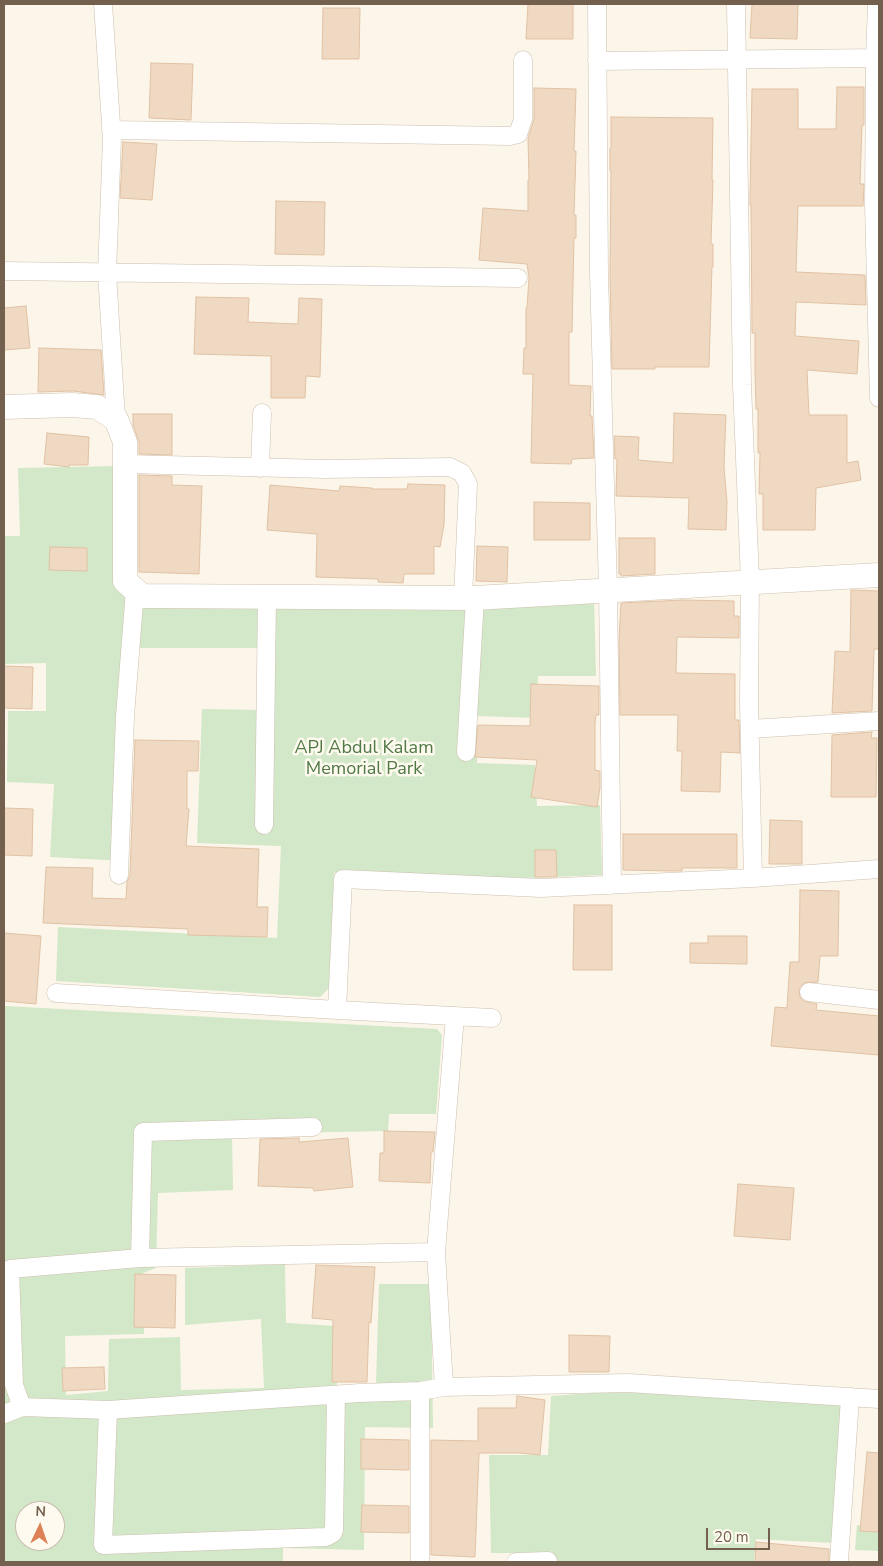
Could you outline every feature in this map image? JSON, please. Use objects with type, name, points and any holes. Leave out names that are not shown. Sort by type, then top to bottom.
[{"type":"street","points":[[104,4],[111,130],[107,274],[116,419],[125,442],[126,581],[142,596],[469,598],[879,575]]},
{"type":"street","points":[[597,4],[599,274],[608,590],[612,884]]},
{"type":"street","points":[[736,4],[742,386],[750,581],[753,878]]},
{"type":"street","points":[[877,4],[879,398]]},
{"type":"street","points":[[597,61],[877,58]]},
{"type":"street","points":[[111,130],[510,136],[518,134],[523,119],[524,60]]},
{"type":"street","points":[[4,271],[107,274],[518,278]]},
{"type":"street","points":[[4,407],[72,405],[97,407],[116,419]]},
{"type":"street","points":[[260,468],[262,413]]},
{"type":"street","points":[[125,464],[326,470],[450,467],[462,473],[468,484],[469,598],[466,752]]},
{"type":"street","points":[[119,875],[125,716],[135,590]]},
{"type":"street","points":[[264,825],[268,597]]},
{"type":"street","points":[[750,729],[879,721]]},
{"type":"street","points":[[337,1010],[343,879],[541,888],[879,870]]},
{"type":"street","points":[[809,992],[879,1000]]},
{"type":"street","points":[[56,993],[492,1018]]},
{"type":"street","points":[[444,1387],[436,1252],[455,1016]]},
{"type":"street","points":[[140,1258],[143,1132],[313,1127]]},
{"type":"street","points":[[22,1407],[14,1385],[10,1269],[140,1258],[436,1252]]},
{"type":"street","points":[[4,1414],[22,1407],[108,1410],[444,1387],[628,1382],[879,1399]]},
{"type":"street","points":[[420,1390],[420,1562]]},
{"type":"street","points":[[108,1410],[102,1554],[242,1541],[330,1536],[334,1530],[336,1394]]},
{"type":"street","points":[[839,1561],[850,1398],[852,1397]]},
{"type":"street","points":[[516,1562],[548,1561]]},
{"type":"green space","name":"APJ Abdul Kalam Memorial Park","points":[[118,466],[135,603],[594,598],[596,676],[538,676],[537,718],[477,716],[477,763],[535,765],[537,806],[600,805],[602,875],[525,878],[334,873],[329,988],[320,997],[56,981],[58,927],[277,938],[281,846],[197,843],[202,709],[262,710],[262,648],[133,648],[125,861],[50,857],[54,784],[7,782],[8,711],[46,711],[46,663],[4,664],[4,536],[20,536],[18,468]]},
{"type":"green space","points":[[4,1006],[437,1029],[442,1035],[436,1114],[389,1114],[388,1131],[232,1134],[233,1190],[158,1193],[156,1268],[143,1273],[144,1334],[65,1336],[66,1395],[108,1391],[109,1339],[180,1337],[181,1390],[264,1388],[261,1319],[185,1325],[185,1268],[285,1264],[286,1323],[336,1326],[337,1386],[376,1385],[379,1284],[431,1284],[433,1428],[365,1427],[364,1550],[283,1548],[283,1562],[4,1562]]},
{"type":"green space","points":[[633,1390],[845,1402],[834,1543],[756,1539],[754,1562],[542,1562],[542,1553],[491,1553],[489,1455],[548,1455],[551,1396]]},
{"type":"green space","points":[[857,1525],[879,1526],[879,1551],[855,1550]]},
{"type":"building","points":[[528,4],[573,4],[573,39],[526,39]]},
{"type":"building","points":[[752,4],[798,4],[797,39],[750,38]]},
{"type":"building","points":[[323,8],[360,8],[359,59],[322,59]]},
{"type":"building","points":[[151,63],[193,64],[191,120],[149,118]]},
{"type":"building","points":[[837,87],[864,87],[864,125],[862,125],[860,184],[864,184],[863,206],[798,206],[796,272],[865,275],[866,305],[796,302],[795,336],[859,341],[857,374],[807,370],[809,415],[847,415],[847,463],[858,461],[861,480],[816,488],[815,530],[763,530],[763,494],[759,494],[760,453],[758,453],[758,409],[756,409],[755,333],[752,333],[750,200],[752,89],[798,89],[798,129],[836,129]]},
{"type":"building","points":[[534,88],[576,89],[574,215],[576,215],[576,238],[574,238],[572,332],[569,332],[569,385],[591,386],[590,416],[592,416],[594,458],[572,459],[571,464],[531,463],[533,374],[523,374],[529,278],[527,264],[479,260],[483,208],[528,211],[528,138],[534,119]]},
{"type":"building","points":[[611,117],[713,118],[711,244],[713,244],[713,267],[709,367],[612,369],[610,274]]},
{"type":"building","points":[[123,142],[157,144],[152,200],[120,198]]},
{"type":"building","points":[[276,201],[325,202],[324,255],[275,254]]},
{"type":"building","points":[[196,297],[249,298],[248,322],[298,324],[299,298],[322,299],[320,377],[306,376],[305,398],[271,398],[271,356],[194,354]]},
{"type":"building","points":[[26,306],[30,348],[4,350],[4,308]]},
{"type":"building","points":[[39,348],[101,350],[104,395],[73,391],[38,392]]},
{"type":"building","points":[[674,413],[726,415],[724,467],[727,502],[726,530],[688,529],[689,498],[616,496],[617,459],[615,459],[614,436],[639,437],[638,460],[673,463]]},
{"type":"building","points":[[133,414],[172,414],[172,455],[139,454],[139,442],[133,425]]},
{"type":"building","points":[[47,433],[89,437],[88,465],[69,465],[69,467],[44,464]]},
{"type":"building","points":[[139,475],[172,476],[172,485],[202,486],[199,574],[139,572]]},
{"type":"building","points":[[408,484],[445,485],[444,525],[440,547],[434,546],[434,574],[404,574],[403,583],[378,582],[378,579],[316,577],[317,534],[267,530],[270,485],[339,491],[340,486],[372,489],[407,489]]},
{"type":"building","points":[[534,502],[590,503],[590,540],[534,540]]},
{"type":"building","points":[[619,538],[655,538],[655,574],[621,576],[619,574]]},
{"type":"building","points":[[477,546],[508,547],[507,582],[476,581]]},
{"type":"building","points":[[50,547],[87,548],[87,571],[49,570]]},
{"type":"building","points":[[851,590],[879,591],[879,649],[874,649],[872,711],[832,713],[835,651],[850,652]]},
{"type":"building","points":[[682,600],[734,601],[734,616],[739,616],[739,638],[677,637],[676,673],[735,674],[735,720],[739,720],[740,753],[721,752],[720,792],[681,791],[682,751],[677,751],[678,715],[620,715],[619,640],[621,603]]},
{"type":"building","points":[[4,666],[33,667],[32,709],[4,708]]},
{"type":"building","points":[[531,684],[599,686],[599,715],[596,715],[595,723],[595,770],[600,771],[597,807],[531,797],[537,760],[475,757],[478,725],[530,726]]},
{"type":"building","points":[[872,732],[871,738],[877,738],[876,797],[831,797],[832,735]]},
{"type":"building","points":[[135,740],[199,741],[198,771],[187,771],[187,809],[189,809],[186,846],[259,849],[257,907],[268,907],[267,937],[188,935],[188,929],[43,923],[46,867],[93,868],[92,898],[126,899],[127,882],[130,875]]},
{"type":"building","points":[[4,808],[33,809],[32,856],[4,855]]},
{"type":"building","points":[[770,820],[802,821],[802,864],[769,864]]},
{"type":"building","points":[[623,834],[737,834],[737,868],[682,868],[682,871],[623,870]]},
{"type":"building","points":[[535,850],[556,850],[557,877],[535,877]]},
{"type":"building","points":[[800,890],[839,891],[838,956],[820,956],[818,982],[804,983],[799,990],[800,997],[803,1001],[817,1004],[816,1010],[879,1016],[879,1055],[771,1046],[775,1007],[787,1008],[790,962],[799,962]]},
{"type":"building","points":[[574,905],[612,905],[612,970],[573,970]]},
{"type":"building","points":[[4,933],[41,936],[36,1004],[4,1001]]},
{"type":"building","points":[[708,936],[747,936],[747,964],[690,963],[690,943],[708,943]]},
{"type":"building","points":[[384,1131],[435,1132],[433,1152],[431,1152],[430,1183],[379,1181],[380,1153],[384,1153]]},
{"type":"building","points":[[299,1138],[299,1142],[348,1138],[353,1187],[314,1191],[313,1188],[258,1186],[260,1139]]},
{"type":"building","points":[[738,1184],[794,1188],[790,1240],[734,1236]]},
{"type":"building","points":[[316,1265],[375,1267],[371,1323],[369,1322],[367,1382],[332,1382],[333,1320],[312,1318]]},
{"type":"building","points":[[135,1274],[176,1275],[175,1328],[134,1327]]},
{"type":"building","points":[[569,1335],[610,1336],[609,1372],[569,1372]]},
{"type":"building","points":[[104,1367],[105,1389],[63,1391],[62,1368]]},
{"type":"building","points":[[517,1396],[545,1400],[540,1455],[479,1453],[475,1557],[431,1555],[431,1440],[478,1441],[478,1408],[516,1408]]},
{"type":"building","points":[[361,1439],[409,1440],[409,1470],[361,1469]]},
{"type":"building","points":[[867,1452],[879,1453],[879,1532],[860,1531]]},
{"type":"building","points":[[362,1505],[409,1506],[409,1533],[361,1532]]},
{"type":"building","points":[[756,1542],[829,1549],[829,1562],[755,1562]]}]
